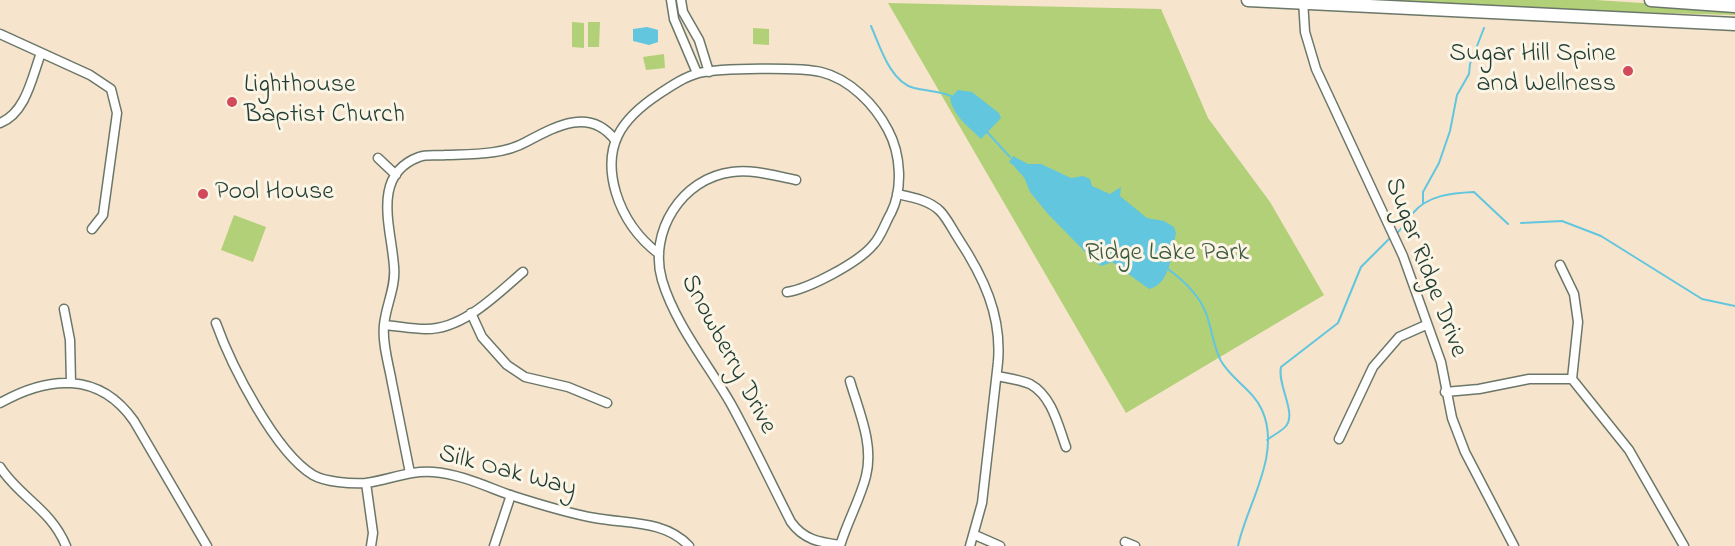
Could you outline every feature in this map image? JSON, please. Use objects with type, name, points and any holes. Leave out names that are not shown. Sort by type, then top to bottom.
[{"type":"highway","points":[[1248,0],[1735,24]]},
{"type":"highway","points":[[1651,0],[1735,6]]},
{"type":"street","points":[[671,0],[677,27],[698,73]]},
{"type":"street","points":[[681,0],[683,12],[689,21],[709,72]]},
{"type":"street","name":"Sugar Ridge Drive","points":[[1303,1],[1305,32],[1316,69],[1402,256],[1441,362],[1445,392],[1465,452],[1514,546]]},
{"type":"street","points":[[677,27],[689,21]]},
{"type":"street","points":[[0,34],[90,75],[111,88],[117,113],[103,215],[92,229]]},
{"type":"street","points":[[0,123],[14,115],[21,106],[41,53]]},
{"type":"street","points":[[659,254],[633,230],[620,206],[612,180],[611,156],[615,140],[633,111],[675,83],[698,73],[776,70],[821,72],[856,90],[881,116],[893,140],[899,174],[897,194],[874,244],[861,257],[831,274],[787,292]]},
{"type":"street","points":[[410,473],[386,353],[384,325],[394,287],[394,267],[386,208],[388,190],[396,175],[420,156],[477,154],[518,146],[562,123],[578,120],[608,130],[615,140]]},
{"type":"street","points":[[378,158],[396,175]]},
{"type":"street","name":"Snowberry Drive","points":[[796,180],[750,171],[731,172],[710,179],[677,202],[662,230],[659,254],[662,279],[678,315],[731,404],[790,522],[799,533],[814,542],[840,546]]},
{"type":"street","points":[[897,194],[913,197],[939,210],[974,262],[993,303],[1000,344],[997,376],[982,503],[975,535],[970,546]]},
{"type":"street","points":[[1560,265],[1574,294],[1578,321],[1572,379],[1629,450],[1684,546]]},
{"type":"street","points":[[384,325],[427,329],[446,326],[471,313],[524,272]]},
{"type":"street","points":[[64,309],[70,340],[70,383]]},
{"type":"street","points":[[471,313],[482,337],[507,365],[525,377],[567,387],[607,403]]},
{"type":"street","name":"Silk Oak Way","points":[[216,323],[226,351],[283,448],[300,466],[315,477],[366,483],[410,473],[433,472],[463,478],[511,495],[593,517],[650,525],[668,530],[689,546]]},
{"type":"street","points":[[1339,438],[1373,366],[1399,337],[1426,325]]},
{"type":"street","points":[[997,376],[1029,383],[1040,392],[1051,407],[1066,447]]},
{"type":"street","points":[[1445,392],[1504,385],[1529,379],[1572,379]]},
{"type":"street","points":[[840,546],[866,475],[868,457],[867,434],[850,381]]},
{"type":"street","points":[[0,403],[44,383],[70,383],[87,385],[107,393],[123,404],[207,546]]},
{"type":"street","points":[[0,467],[40,506],[62,535],[66,546]]},
{"type":"street","points":[[366,483],[373,533],[371,546]]},
{"type":"street","points":[[494,546],[511,495]]},
{"type":"street","points":[[975,535],[1000,546]]},
{"type":"street","points":[[1125,542],[1135,546]]},
{"type":"green space","points":[[1369,0],[1595,0],[1735,9],[1735,15],[1554,10]]},
{"type":"green space","name":"Ridge Lake Park","points":[[888,3],[1161,9],[1208,118],[1270,202],[1324,295],[1126,413]]},
{"type":"green space","points":[[572,22],[584,23],[584,48],[572,47]]},
{"type":"green space","points":[[588,22],[600,22],[599,47],[588,47]]},
{"type":"green space","points":[[753,28],[769,29],[769,45],[753,44]]},
{"type":"green space","points":[[664,54],[665,68],[646,70],[643,57]]},
{"type":"green space","points":[[234,215],[266,227],[253,262],[221,250]]},
{"type":"water","points":[[647,27],[658,30],[658,42],[649,45],[633,41],[633,29]]},
{"type":"water","points":[[958,90],[972,92],[999,113],[1001,118],[981,139],[954,110],[950,98]]},
{"type":"water","points":[[1013,156],[1028,164],[1041,164],[1071,178],[1083,176],[1090,179],[1092,186],[1110,194],[1121,187],[1120,196],[1147,218],[1164,221],[1174,227],[1176,233],[1172,257],[1162,281],[1149,289],[1112,262],[1102,266],[1096,263],[1030,192],[1022,172],[1009,162]]},
{"type":"waterway","points":[[871,26],[882,53],[898,79],[914,88],[951,96]]},
{"type":"waterway","points":[[1423,204],[1423,192],[1439,163],[1450,131],[1457,95],[1469,74],[1470,64],[1484,28]]},
{"type":"waterway","points":[[987,132],[1010,157]]},
{"type":"waterway","points":[[1016,167],[1026,178]]},
{"type":"waterway","points":[[1398,232],[1413,213],[1426,202],[1441,196],[1466,192],[1474,192],[1508,224]]},
{"type":"waterway","points":[[1521,223],[1562,221],[1601,236],[1702,299],[1735,306]]},
{"type":"waterway","points":[[1267,440],[1284,428],[1289,420],[1281,367],[1338,323],[1361,267],[1389,239]]},
{"type":"waterway","points":[[1168,269],[1185,283],[1199,300],[1206,313],[1221,361],[1258,403],[1267,427],[1266,461],[1238,546]]},
{"type":"place","name":"Sugar Hill Spine and Wellness","points":[[1628,71]]},
{"type":"place","name":"Lighthouse Baptist Church","points":[[232,102]]},
{"type":"place","name":"Pool House","points":[[203,194]]}]
